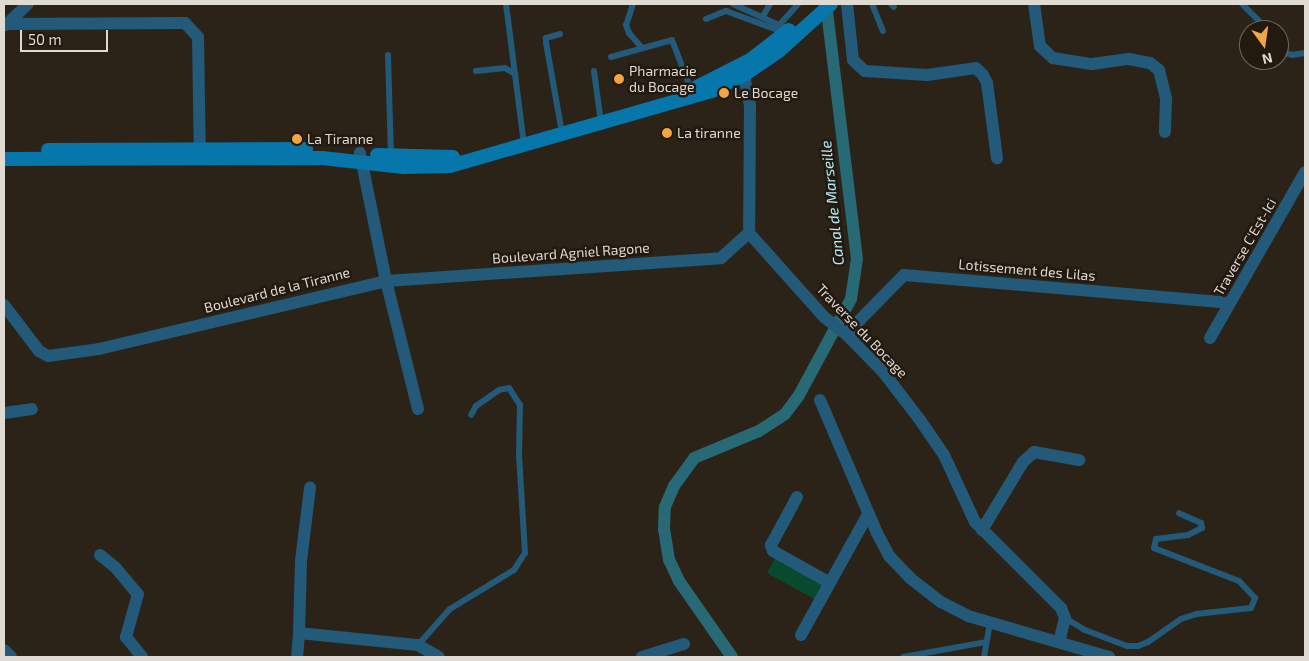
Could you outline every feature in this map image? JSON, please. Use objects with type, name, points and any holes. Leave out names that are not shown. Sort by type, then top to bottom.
[{"type":"main road","points":[[4,150],[294,158],[361,158],[391,161],[508,150],[671,103],[693,94],[742,71],[816,9],[831,4]]},
{"type":"main road","points":[[4,159],[200,155]]},
{"type":"street","points":[[6,26],[28,4]]},
{"type":"street","points":[[847,4],[853,60],[865,72],[941,74],[976,68],[983,75],[988,83],[997,158]]},
{"type":"street","points":[[1034,4],[1040,46],[1052,58],[1092,64],[1130,59],[1150,63],[1159,70],[1166,92],[1165,132]]},
{"type":"street","points":[[6,26],[185,23],[198,36],[200,155]]},
{"type":"street","points":[[742,71],[750,105],[748,233]]},
{"type":"street","points":[[361,158],[386,281],[418,409]]},
{"type":"street","name":"Traverse C'Est-Ici","points":[[1210,338],[1305,172]]},
{"type":"street","name":"Boulevard Agniel Ragone","points":[[386,281],[721,258],[748,233]]},
{"type":"street","name":"Traverse du Bocage","points":[[748,233],[830,322],[844,332],[884,373],[944,455],[975,522],[1052,598],[1065,618]]},
{"type":"street","name":"Lotissement des Lilas","points":[[844,332],[904,275],[1229,303]]},
{"type":"street","name":"Boulevard de la Tiranne","points":[[4,305],[39,351],[48,356],[99,349],[386,281]]},
{"type":"street","points":[[820,400],[868,514],[890,557],[910,578],[941,602],[990,622],[1059,642],[1079,653],[1109,657]]},
{"type":"street","points":[[4,413],[32,409]]},
{"type":"street","points":[[982,530],[1023,462],[1034,452],[1078,460]]},
{"type":"street","points":[[297,657],[301,561],[310,488]]},
{"type":"street","points":[[797,497],[771,544],[774,551],[830,582]]},
{"type":"street","points":[[801,635],[868,514]]},
{"type":"street","points":[[100,555],[138,594],[126,637],[142,657]]},
{"type":"street","points":[[1059,642],[1065,618]]},
{"type":"street","points":[[299,633],[418,645],[439,657]]},
{"type":"street","points":[[642,657],[684,644]]},
{"type":"street","points":[[4,650],[11,657]]},
{"type":"lane","points":[[506,4],[524,145]]},
{"type":"lane","points":[[633,4],[626,25],[629,33],[642,48]]},
{"type":"lane","points":[[733,4],[763,16],[788,33]]},
{"type":"lane","points":[[763,16],[770,4]]},
{"type":"lane","points":[[788,33],[798,4]]},
{"type":"lane","points":[[872,4],[883,31]]},
{"type":"lane","points":[[1242,4],[1258,20]]},
{"type":"lane","points":[[706,19],[726,11],[788,33]]},
{"type":"lane","points":[[560,34],[546,38],[546,43],[563,135]]},
{"type":"lane","points":[[611,57],[672,40],[678,48],[693,94]]},
{"type":"lane","points":[[1289,53],[1292,56],[1305,53]]},
{"type":"lane","points":[[388,55],[391,161]]},
{"type":"lane","points":[[476,71],[505,68],[515,74]]},
{"type":"lane","points":[[594,71],[602,123]]},
{"type":"lane","points":[[418,645],[450,609],[514,570],[525,553],[519,456],[520,405],[509,388],[499,390],[476,406],[471,415]]},
{"type":"lane","points":[[1065,618],[1085,630],[1127,646],[1138,646],[1188,616],[1252,608],[1254,598],[1239,581],[1154,548],[1156,539],[1188,535],[1202,528],[1201,523],[1179,513]]},
{"type":"lane","points":[[984,657],[990,622]]},
{"type":"lane","points":[[902,657],[986,642]]},
{"type":"green space","points":[[776,557],[825,585],[816,600],[767,573]]},
{"type":"waterway","name":"Canal de Marseille","points":[[732,657],[679,581],[669,560],[664,530],[665,507],[674,486],[694,458],[759,431],[785,414],[798,397],[851,299],[857,259],[826,4]]},
{"type":"place","name":"Pharmacie du Bocage","points":[[619,79]]},
{"type":"place","name":"Le Bocage","points":[[724,93]]},
{"type":"place","name":"La tiranne","points":[[667,133]]},
{"type":"place","name":"La Tiranne","points":[[297,139]]}]
